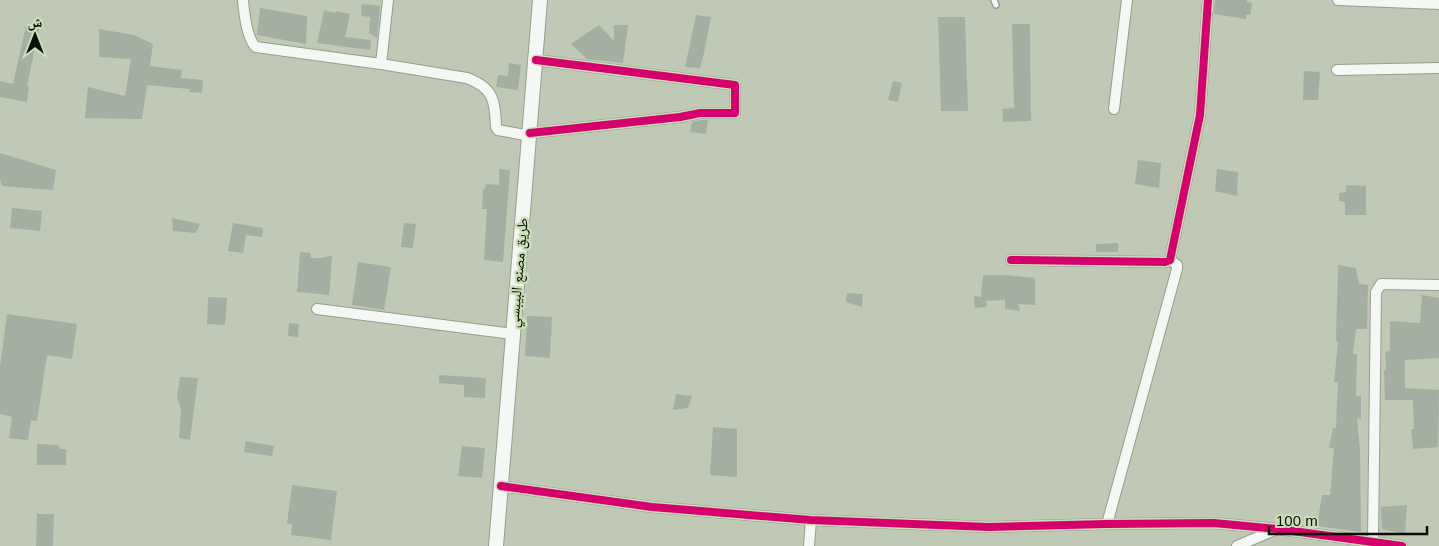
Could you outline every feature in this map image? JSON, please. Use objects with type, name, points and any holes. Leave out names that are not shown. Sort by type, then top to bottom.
[{"type":"main road","name":"طريق مصنع البيبسي","points":[[496,546],[540,0]]},
{"type":"street","points":[[243,0],[244,14],[250,37],[256,47],[381,64],[458,76],[475,81],[494,100],[496,127],[498,130],[530,134],[680,117],[700,113],[735,113],[735,85],[536,60]]},
{"type":"street","points":[[381,64],[388,0]]},
{"type":"street","points":[[1114,109],[1128,0]]},
{"type":"street","points":[[1170,260],[1200,115],[1208,0]]},
{"type":"street","points":[[1338,0],[1439,4]]},
{"type":"street","points":[[1337,70],[1439,68]]},
{"type":"street","points":[[1010,260],[1165,262],[1170,260]]},
{"type":"street","points":[[1107,524],[1178,269],[1170,260]]},
{"type":"street","points":[[1373,542],[1376,292],[1380,284],[1439,285]]},
{"type":"street","points":[[317,309],[513,334]]},
{"type":"street","points":[[501,486],[652,507],[811,520],[990,527],[1214,523],[1278,529],[1402,546]]},
{"type":"street","points":[[808,546],[811,520]]},
{"type":"street","points":[[1237,546],[1278,529]]},
{"type":"building","points":[[1215,0],[1247,0],[1247,2],[1252,3],[1250,15],[1246,15],[1246,19],[1214,14]]},
{"type":"building","points":[[362,4],[380,6],[377,38],[369,33],[370,17],[361,16]]},
{"type":"building","points":[[260,8],[307,16],[306,44],[257,35]]},
{"type":"building","points":[[324,10],[350,14],[345,37],[371,40],[370,50],[317,43]]},
{"type":"building","points":[[696,15],[711,17],[704,53],[700,68],[685,67]]},
{"type":"building","points":[[938,17],[965,17],[968,111],[941,111]]},
{"type":"building","points":[[1012,24],[1030,24],[1031,121],[1003,122],[1002,109],[1014,108]]},
{"type":"building","points":[[599,25],[614,41],[614,25],[628,25],[623,63],[587,59],[571,44]]},
{"type":"building","points":[[26,26],[39,29],[27,86],[29,86],[27,102],[0,97],[0,81],[13,84]]},
{"type":"building","points":[[99,29],[134,35],[153,44],[150,66],[182,70],[181,78],[203,80],[202,93],[189,92],[189,89],[147,85],[142,119],[85,118],[88,87],[125,96],[131,59],[99,57]]},
{"type":"building","points":[[509,63],[521,65],[518,90],[496,87],[498,75],[508,76]]},
{"type":"building","points":[[1304,71],[1320,72],[1318,100],[1303,100]]},
{"type":"building","points":[[893,81],[902,83],[898,102],[888,100]]},
{"type":"building","points":[[708,120],[706,134],[690,132],[692,122]]},
{"type":"building","points":[[0,153],[56,170],[53,190],[2,186],[0,179]]},
{"type":"building","points":[[1138,160],[1161,163],[1159,188],[1135,184]]},
{"type":"building","points":[[499,169],[510,170],[503,262],[484,260],[487,209],[482,209],[483,189],[485,189],[486,184],[499,185]]},
{"type":"building","points":[[1217,169],[1238,172],[1237,196],[1215,191]]},
{"type":"building","points":[[1346,185],[1366,186],[1366,215],[1345,215],[1345,202],[1339,201],[1339,193],[1346,192]]},
{"type":"building","points":[[12,208],[42,211],[40,231],[10,228]]},
{"type":"building","points":[[172,218],[200,224],[196,233],[173,231]]},
{"type":"building","points":[[233,223],[263,228],[262,237],[246,235],[243,253],[228,251]]},
{"type":"building","points":[[404,223],[416,224],[413,248],[401,247]]},
{"type":"building","points":[[1118,243],[1118,252],[1096,252],[1096,244]]},
{"type":"building","points":[[300,252],[310,253],[311,258],[332,256],[329,295],[297,292]]},
{"type":"building","points":[[358,262],[391,267],[384,310],[352,305]]},
{"type":"building","points":[[1338,265],[1356,268],[1359,284],[1368,285],[1367,329],[1356,329],[1353,354],[1357,354],[1356,396],[1361,396],[1361,419],[1357,418],[1360,449],[1361,532],[1317,526],[1322,495],[1330,495],[1334,448],[1329,448],[1333,428],[1336,428],[1338,382],[1334,383],[1338,341],[1336,341]]},
{"type":"building","points":[[983,275],[1035,278],[1035,305],[1018,304],[1020,311],[1005,309],[1005,300],[986,301],[987,307],[975,308],[974,296],[981,297]]},
{"type":"building","points":[[847,293],[863,294],[862,307],[846,302]]},
{"type":"building","points":[[1422,295],[1439,298],[1439,358],[1405,360],[1405,388],[1439,390],[1438,447],[1413,449],[1411,429],[1414,429],[1413,400],[1385,400],[1385,352],[1390,351],[1390,321],[1420,323]]},
{"type":"building","points":[[208,297],[227,298],[225,325],[207,324]]},
{"type":"building","points":[[7,314],[77,324],[72,359],[47,355],[37,421],[31,420],[28,440],[9,438],[12,417],[0,414],[0,367]]},
{"type":"building","points":[[527,316],[552,317],[550,358],[525,356]]},
{"type":"building","points":[[289,323],[299,324],[298,337],[288,336]]},
{"type":"building","points":[[439,375],[486,378],[485,398],[464,397],[464,385],[439,383]]},
{"type":"building","points":[[180,377],[198,378],[190,440],[179,438],[181,409],[177,398]]},
{"type":"building","points":[[676,394],[692,396],[688,408],[673,410]]},
{"type":"building","points":[[713,427],[737,429],[737,477],[710,475]]},
{"type":"building","points":[[246,441],[274,446],[272,456],[244,452]]},
{"type":"building","points":[[37,444],[59,445],[60,449],[66,449],[66,465],[37,465]]},
{"type":"building","points":[[462,446],[485,448],[482,478],[458,476]]},
{"type":"building","points":[[292,485],[337,491],[331,540],[291,535],[292,524],[287,524]]},
{"type":"building","points":[[1407,505],[1405,534],[1382,529],[1381,507]]},
{"type":"building","points":[[37,514],[54,514],[53,546],[36,546]]},
{"type":"cycle path","points":[[1011,260],[1165,262],[1170,260],[1200,115],[1208,0]]},
{"type":"cycle path","points":[[530,133],[680,117],[700,113],[735,113],[735,85],[536,60]]},
{"type":"cycle path","points":[[501,486],[652,507],[811,520],[989,527],[1214,523],[1278,529],[1402,546]]}]
